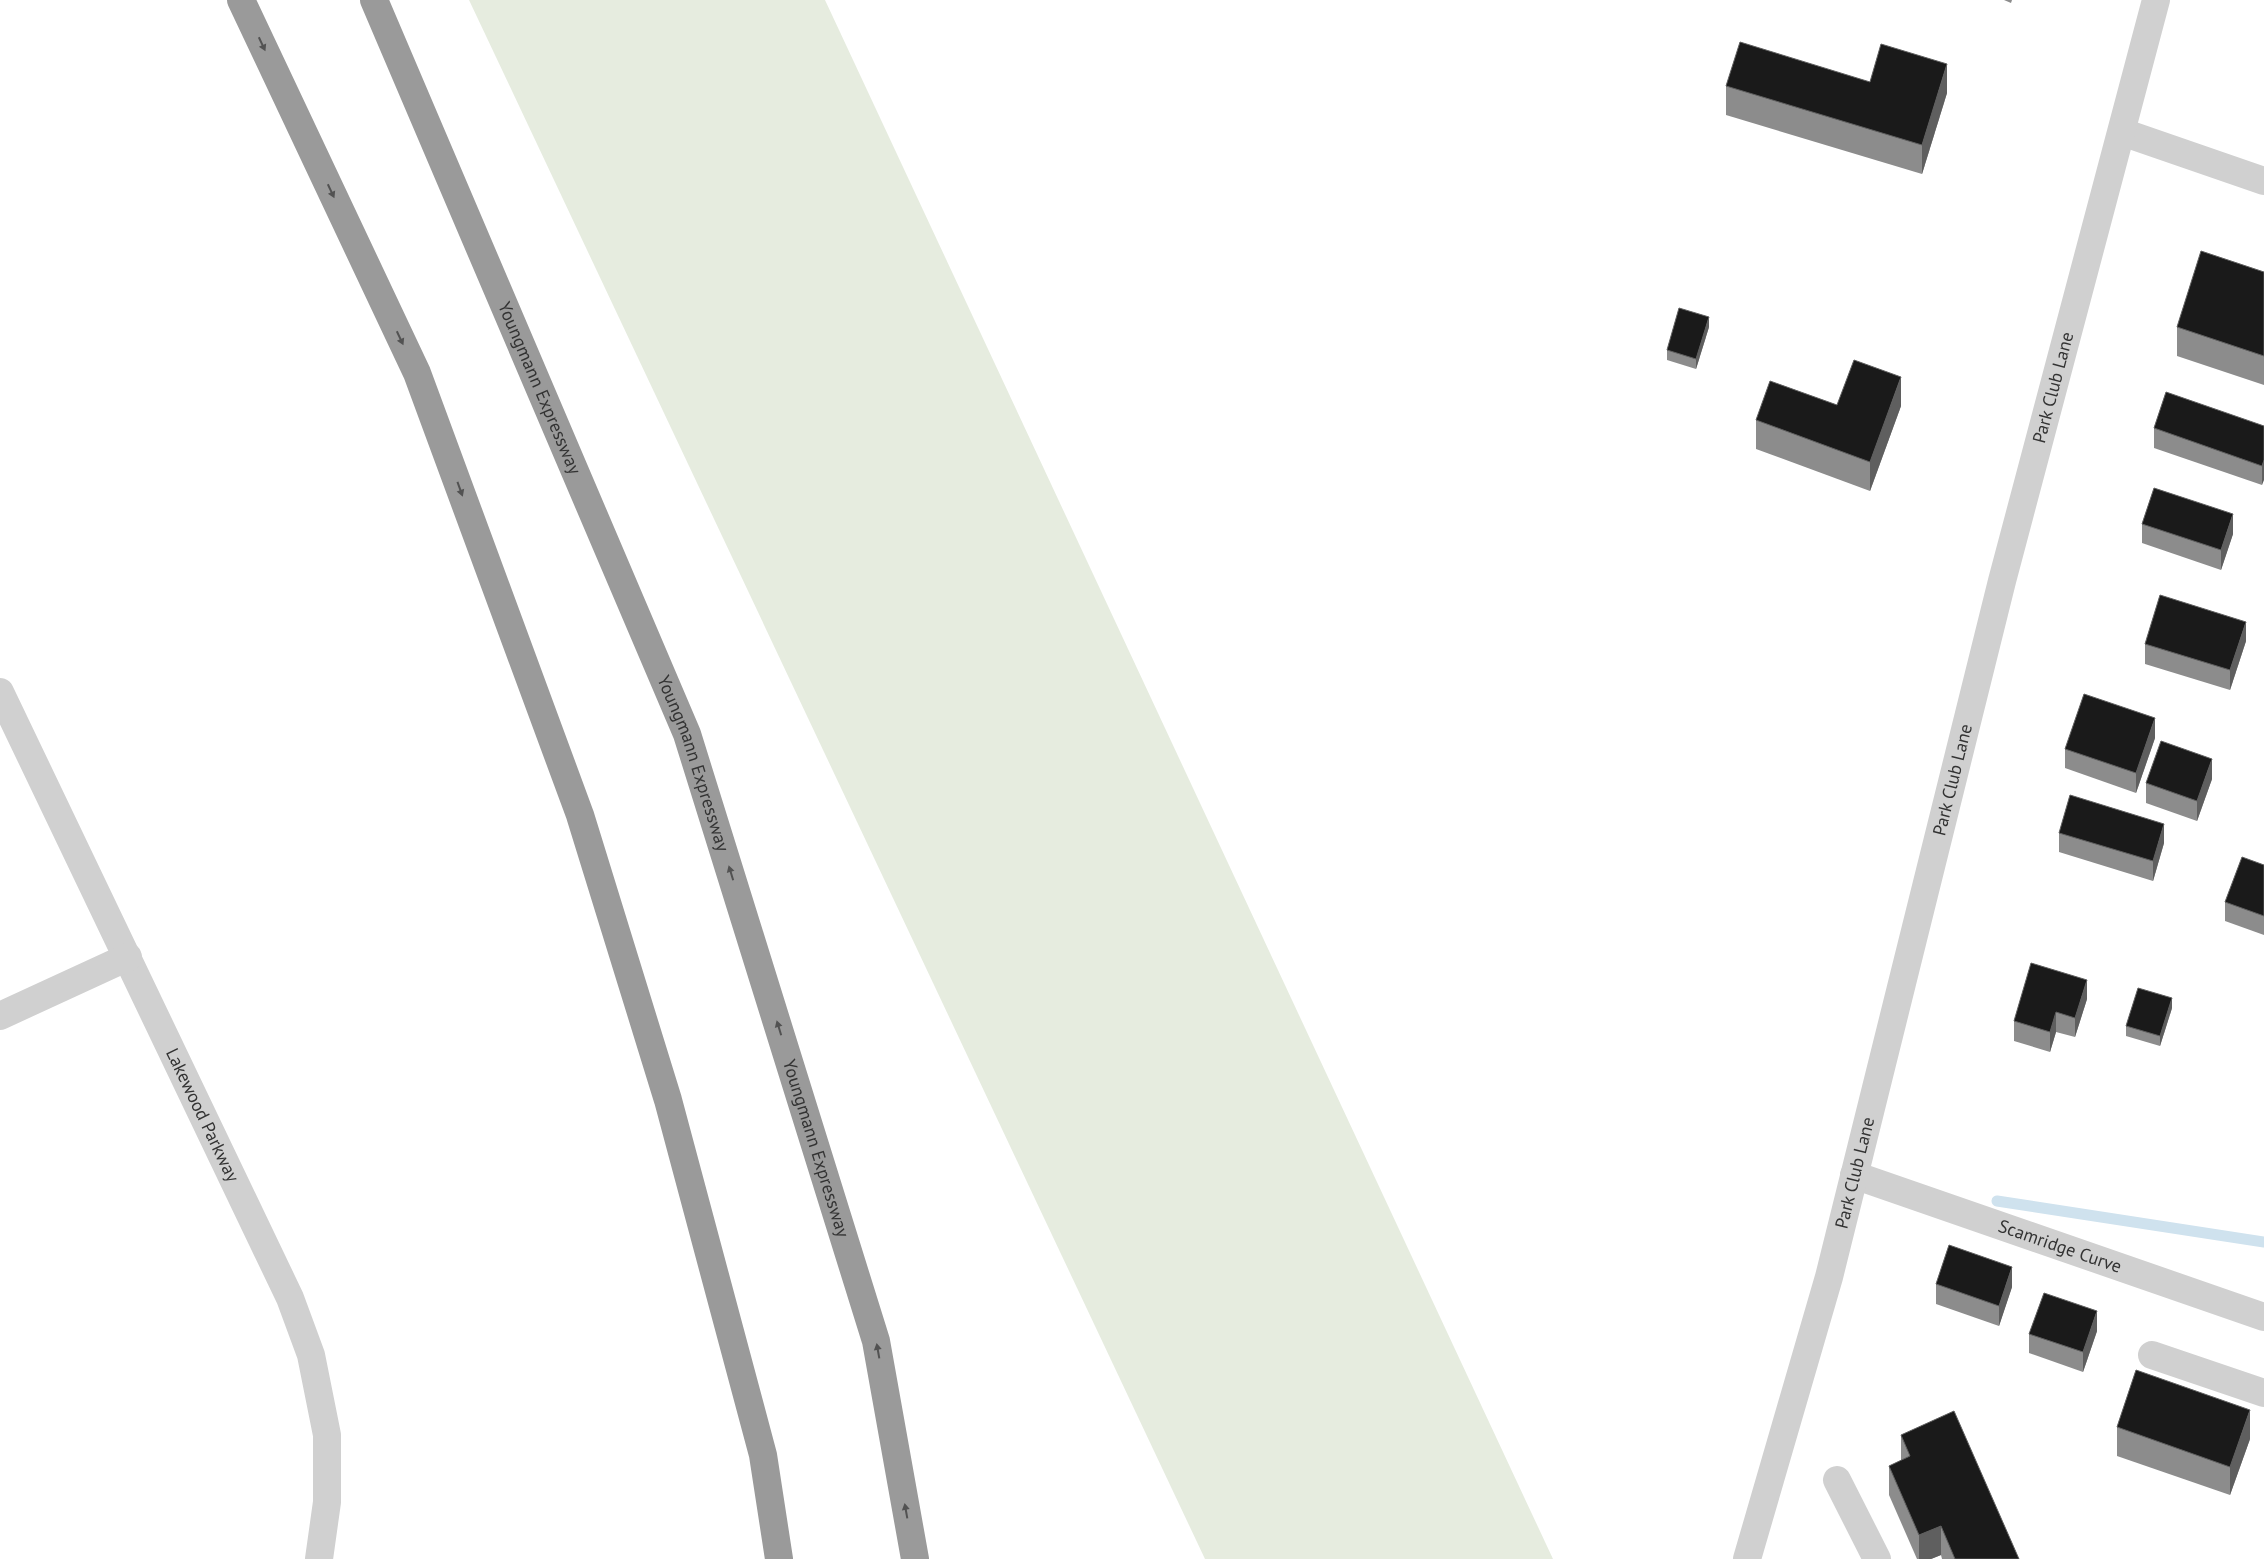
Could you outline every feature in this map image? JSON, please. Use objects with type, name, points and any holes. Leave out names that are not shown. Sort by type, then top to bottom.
[{"type":"highway","points":[[241,0],[417,372],[580,815],[668,1100],[763,1455],[779,1559]]},
{"type":"highway","name":"Youngmann Expressway","points":[[374,0],[687,734],[876,1341],[915,1559]]},
{"type":"street","name":"Park Club Lane","points":[[1747,1559],[1828,1277],[2000,591],[2156,0]]},
{"type":"street","points":[[2122,132],[2264,181]]},
{"type":"street","name":"Lakewood Parkway","points":[[0,692],[290,1298],[311,1355],[326,1435],[327,1502],[318,1559]]},
{"type":"street","points":[[0,1016],[128,957]]},
{"type":"street","name":"Scamridge Curve","points":[[1854,1176],[2264,1316]]},
{"type":"street","points":[[2152,1355],[2264,1393]]},
{"type":"street","points":[[1837,1480],[1877,1559]]},
{"type":"shaded area","points":[[469,0],[825,0],[1553,1559],[1205,1559]]},
{"type":"building","points":[[1740,42],[1870,82],[1881,44],[1947,64],[1922,145],[1726,86]]},
{"type":"building","points":[[2201,251],[2264,272],[2264,356],[2177,327]]},
{"type":"building","points":[[1679,308],[1709,317],[1696,359],[1667,350]]},
{"type":"building","points":[[1854,360],[1901,377],[1870,462],[1756,420],[1770,381],[1837,405]]},
{"type":"building","points":[[2166,392],[2264,426],[2264,460],[2262,466],[2154,428]]},
{"type":"building","points":[[2154,488],[2233,514],[2221,550],[2142,524]]},
{"type":"building","points":[[2160,595],[2246,622],[2230,670],[2145,644]]},
{"type":"building","points":[[2084,694],[2155,718],[2136,773],[2065,749]]},
{"type":"building","points":[[2161,741],[2212,759],[2197,801],[2146,783]]},
{"type":"building","points":[[2070,795],[2164,824],[2153,861],[2059,833]]},
{"type":"building","points":[[2242,857],[2264,865],[2264,916],[2225,902]]},
{"type":"building","points":[[2031,963],[2087,980],[2075,1018],[2056,1012],[2050,1032],[2014,1021]]},
{"type":"building","points":[[2138,988],[2172,998],[2160,1036],[2126,1026]]},
{"type":"building","points":[[1949,1245],[2012,1267],[1999,1306],[1936,1284]]},
{"type":"building","points":[[2044,1293],[2097,1311],[2083,1352],[2029,1334]]},
{"type":"building","points":[[2136,1370],[2250,1410],[2230,1467],[2117,1427]]},
{"type":"building","points":[[1954,1411],[2019,1559],[1955,1559],[1941,1526],[1919,1535],[1889,1466],[1910,1456],[1901,1435]]},
{"type":"waterway","points":[[1997,1201],[2264,1242]]}]
